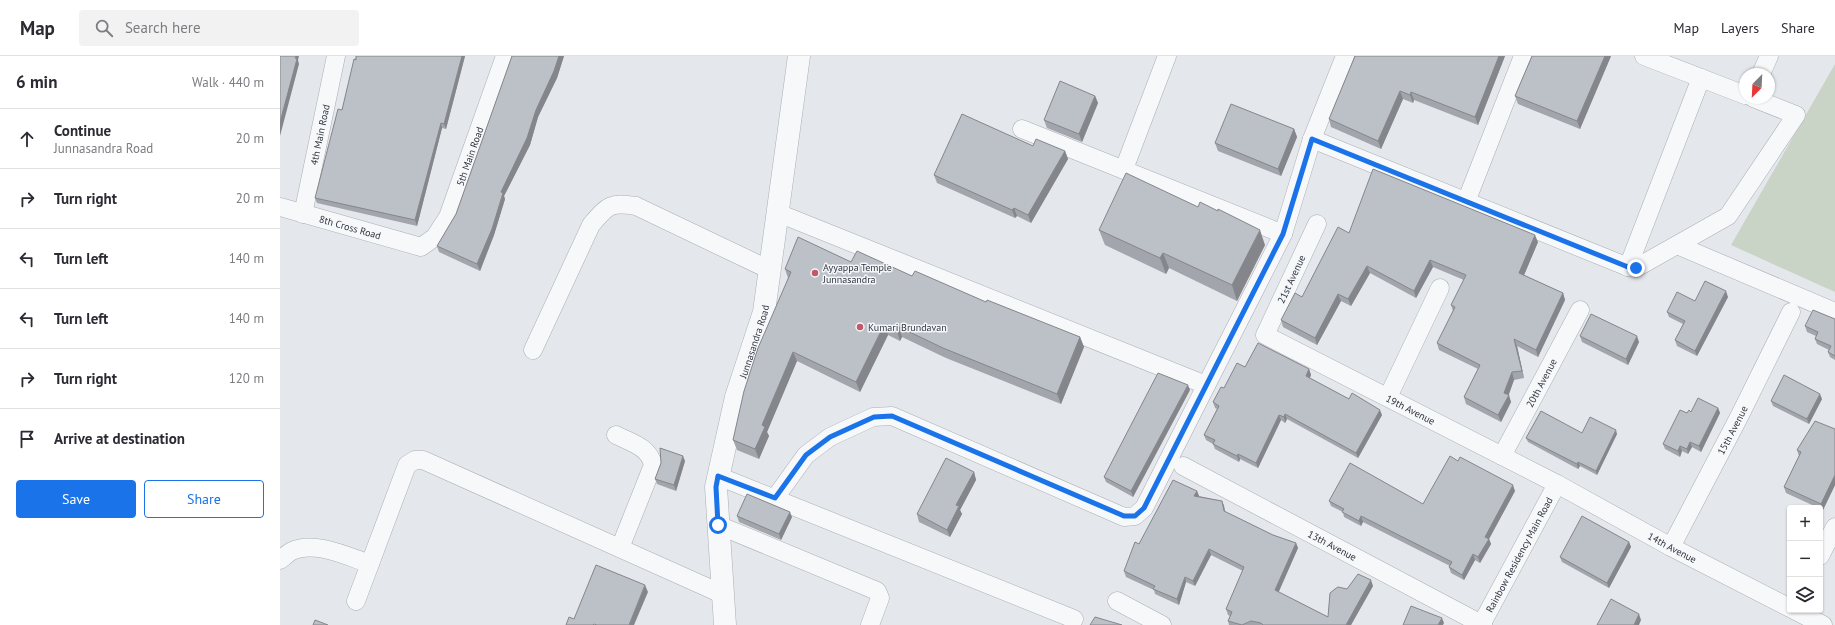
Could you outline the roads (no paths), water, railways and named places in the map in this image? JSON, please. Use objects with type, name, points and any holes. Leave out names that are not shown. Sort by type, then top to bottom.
[{"type":"street","name":"4th Main Road","points":[[303,214],[336,56]]},
{"type":"street","name":"5th Main Road","points":[[421,247],[435,237],[448,217],[505,56]]},
{"type":"street","name":"Junnasandra Road","points":[[725,625],[716,487],[736,397],[764,312],[799,56]]},
{"type":"street","points":[[1124,169],[1167,56]]},
{"type":"street","points":[[775,498],[806,455],[830,437],[874,417],[892,416],[1124,516],[1135,516],[1144,508],[1283,234],[1312,139],[1345,56]]},
{"type":"street","points":[[1466,202],[1523,56]]},
{"type":"street","points":[[1644,56],[1739,93]]},
{"type":"street","points":[[1763,68],[1768,56]]},
{"type":"street","points":[[1628,267],[1701,78]]},
{"type":"street","points":[[1312,139],[1628,267],[1636,268],[1728,216],[1796,115],[1768,104]]},
{"type":"street","points":[[1022,128],[1283,234]]},
{"type":"street","points":[[533,350],[591,225],[604,210],[617,204],[636,206],[770,270]]},
{"type":"street","name":"8th Cross Road","points":[[280,207],[421,247]]},
{"type":"street","points":[[778,213],[1206,385]]},
{"type":"street","name":"21st Avenue","points":[[1265,334],[1317,224]]},
{"type":"street","points":[[1677,244],[1835,312]]},
{"type":"street","points":[[1388,397],[1440,288]]},
{"type":"street","name":"20th Avenue","points":[[1502,456],[1580,310]]},
{"type":"street","name":"15th Avenue","points":[[1671,546],[1740,417],[1791,312]]},
{"type":"street","name":"19th Avenue","points":[[1265,334],[1557,484]]},
{"type":"street","points":[[616,435],[646,451],[651,456],[653,465],[620,548]]},
{"type":"street","points":[[356,601],[407,465],[415,460],[423,460],[722,594]]},
{"type":"street","name":"13th Avenue","points":[[1183,466],[1482,625]]},
{"type":"street","points":[[718,476],[1074,619]]},
{"type":"street","name":"14th Avenue","points":[[1557,484],[1787,606]]},
{"type":"street","name":"Rainbow Residency Main Road","points":[[1482,625],[1557,484]]},
{"type":"street","points":[[718,525],[877,591],[880,598],[870,625]]},
{"type":"street","points":[[1823,550],[1835,527]]},
{"type":"street","points":[[280,560],[292,551],[304,547],[326,550],[370,564]]},
{"type":"street","points":[[1117,602],[1162,625]]},
{"type":"street","points":[[1800,613],[1823,625]]},
{"type":"place","name":"Ayyappa Temple Junnasandra","points":[[815,273]]},
{"type":"place","name":"Kumari Brundavan","points":[[860,327]]}]
